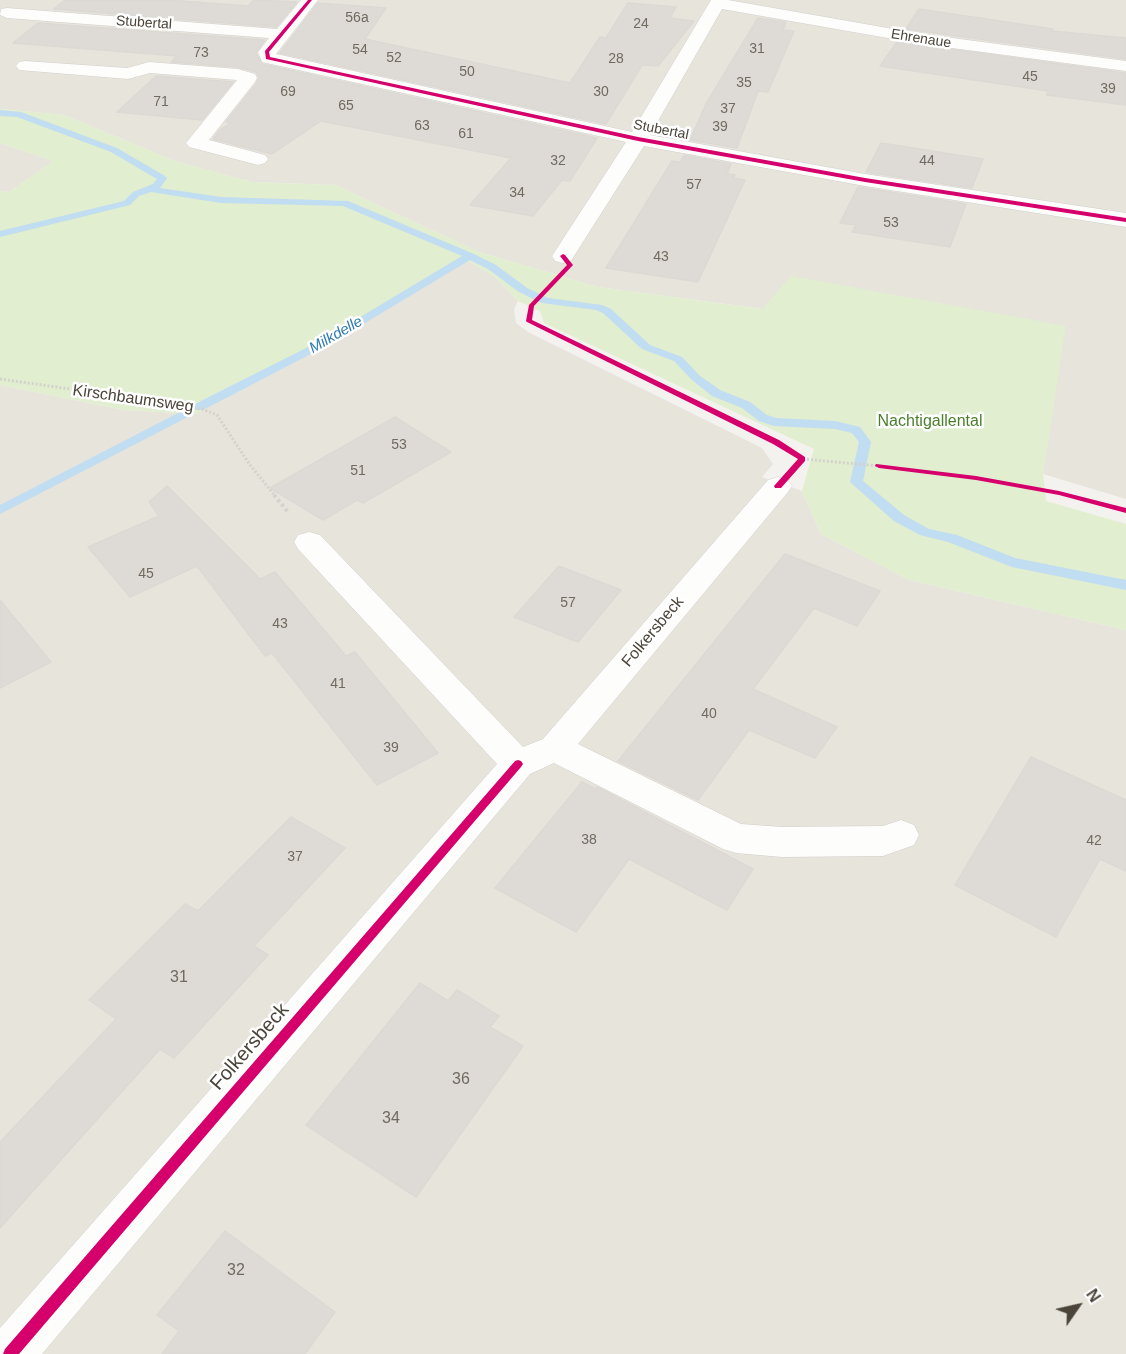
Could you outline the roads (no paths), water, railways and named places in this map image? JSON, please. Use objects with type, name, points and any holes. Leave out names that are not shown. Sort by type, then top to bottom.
[{"type":"street","points":[[194,118],[253,60],[268,55],[267,52],[310,0]]},
{"type":"street","points":[[562,256],[638,140],[718,2]]},
{"type":"street","name":"Ehrenaue","points":[[718,2],[922,39],[1126,66]]},
{"type":"street","name":"Stubertal","points":[[7,13],[281,34]]},
{"type":"street","name":"Stubertal","points":[[268,55],[268,58],[281,62],[638,140],[865,180],[1126,220]]},
{"type":"street","points":[[25,66],[128,74],[149,67],[238,74],[248,78],[196,143],[258,159]]},
{"type":"street","name":"Folkersbeck","points":[[10,1354],[536,756],[778,486]]},
{"type":"street","points":[[309,542],[536,756],[736,838],[782,842],[883,841],[901,835]]},
{"type":"waterway","points":[[0,113],[18,114],[114,150],[162,178],[156,186],[150,189]]},
{"type":"waterway","points":[[0,234],[127,203],[136,194],[150,189]]},
{"type":"waterway","points":[[150,189],[221,200],[345,203],[470,256]]},
{"type":"waterway","name":"Milkdelle","points":[[199,407],[326,342],[470,256]]},
{"type":"waterway","points":[[470,256],[492,267],[523,290],[546,301],[598,307],[607,311],[646,347],[678,359],[696,378],[716,393],[746,405],[763,418],[774,422],[835,425],[856,430],[865,442],[856,482],[899,518],[925,532],[952,538],[1012,562],[1126,585]]},
{"type":"waterway","name":"Milkdelle","points":[[0,510],[182,415]]},
{"type":"park label","name":"Nachtigallental","points":[[930,422]]}]
